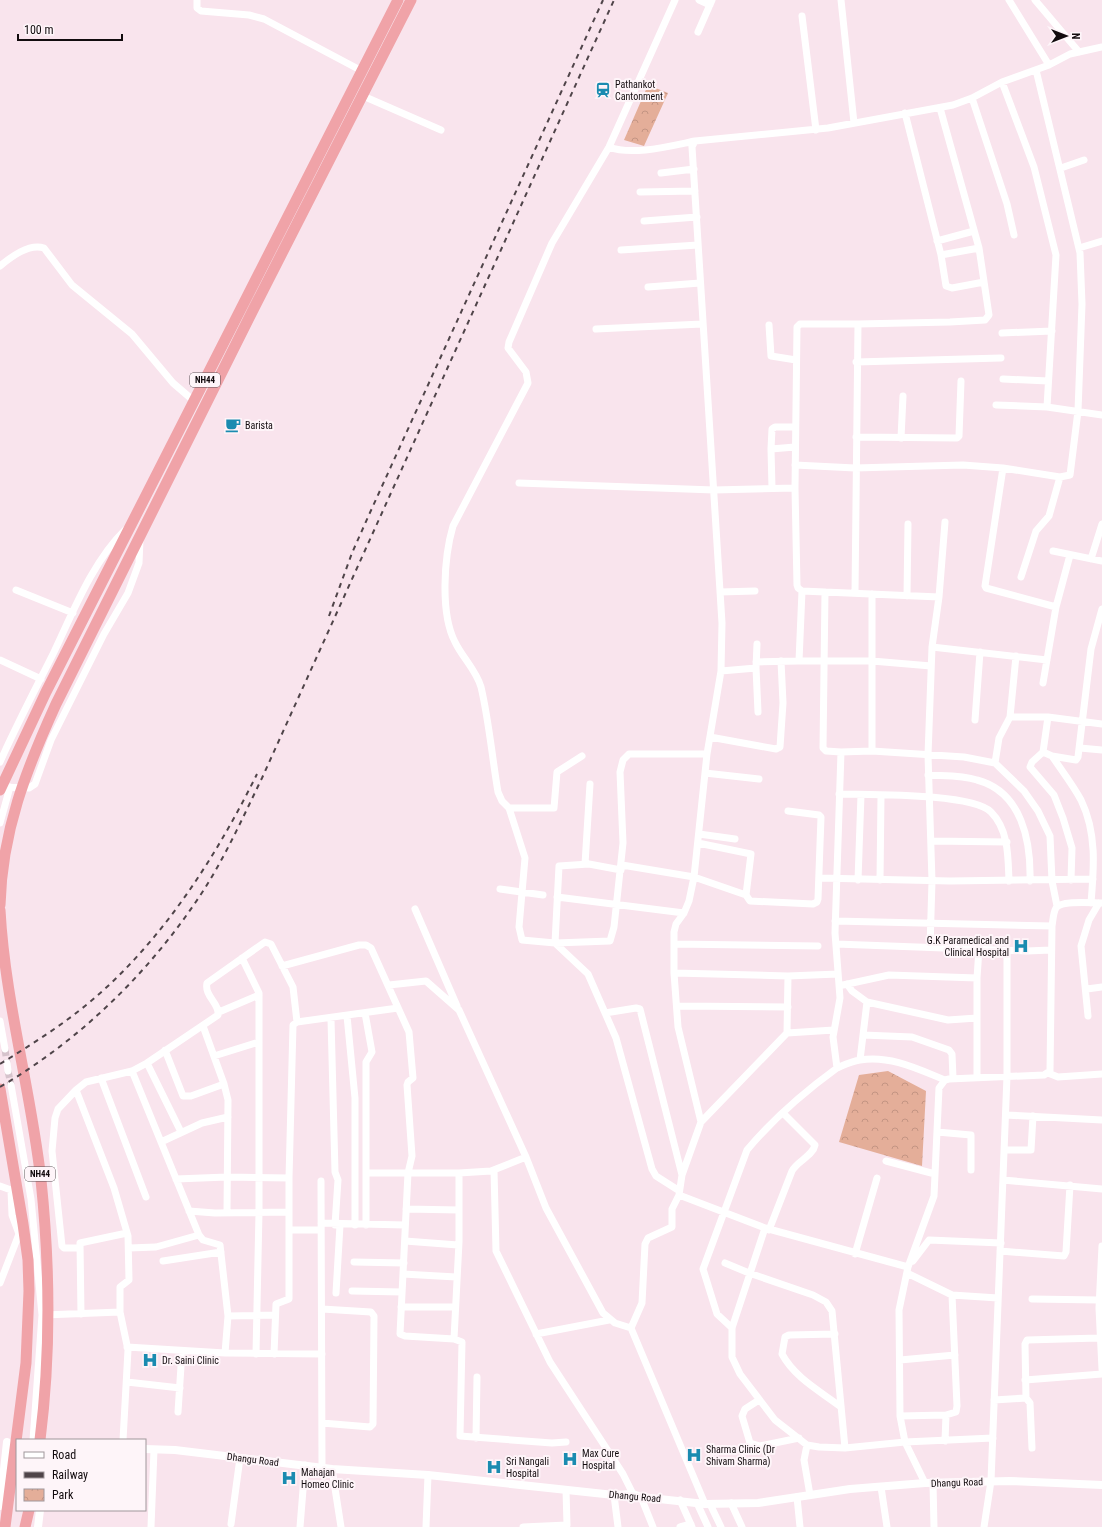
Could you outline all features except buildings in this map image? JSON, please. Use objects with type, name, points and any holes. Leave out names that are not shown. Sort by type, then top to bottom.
[{"type":"highway","name":"NH44","points":[[3,788],[13,760],[398,0]]},
{"type":"highway","name":"NH44","points":[[0,905],[4,855],[10,827],[30,761],[56,704],[141,534],[411,0]]},
{"type":"highway","points":[[339,117],[349,123]]},
{"type":"highway","name":"NH44","points":[[0,910],[5,975],[41,1179],[45,1227],[49,1304],[48,1366],[40,1439]]},
{"type":"highway","name":"NH44","points":[[0,1089],[28,1260],[29,1291],[26,1364],[16,1439]]},
{"type":"highway","name":"NH44","points":[[5,1527],[16,1442]]},
{"type":"highway","points":[[26,1527],[29,1511]]},
{"type":"street","points":[[197,0],[197,8],[201,11],[249,15],[264,19],[362,71]]},
{"type":"street","points":[[675,0],[609,147],[552,243],[509,342],[508,348],[526,372],[528,383],[453,526],[449,544],[445,599],[447,622],[455,642],[473,670],[480,686],[498,792],[502,801],[509,808],[524,852],[519,927],[522,940],[555,943],[610,941],[614,927],[621,867],[623,842],[620,772],[625,757],[629,754],[707,754]]},
{"type":"street","points":[[698,32],[711,2],[699,0]]},
{"type":"street","points":[[841,0],[854,123]]},
{"type":"street","points":[[1009,0],[1049,65]]},
{"type":"street","points":[[1034,0],[1079,52]]},
{"type":"street","points":[[802,16],[816,130]]},
{"type":"street","points":[[609,147],[618,151],[660,148],[695,141],[816,130],[940,108],[972,98],[1002,82],[1049,65],[1079,52],[1102,47]]},
{"type":"street","points":[[795,465],[855,468],[963,466],[1003,468],[1060,477],[1068,476],[1070,472],[1078,411],[1082,304],[1079,248],[1061,168],[1036,70]]},
{"type":"street","points":[[1002,82],[1034,167],[1056,255],[1047,407]]},
{"type":"street","points":[[363,96],[441,130]]},
{"type":"street","points":[[972,98],[1007,204],[1014,235]]},
{"type":"street","points":[[939,597],[802,591],[798,588],[794,488],[798,325],[950,322],[985,320],[988,318],[989,312],[979,248],[940,108]]},
{"type":"street","points":[[905,113],[948,288],[984,282]]},
{"type":"street","points":[[695,141],[692,147],[722,623],[721,671],[707,754],[694,877],[689,901],[675,928],[674,973],[678,1006],[678,1027],[701,1122]]},
{"type":"street","points":[[1061,168],[1084,160]]},
{"type":"street","points":[[661,173],[694,169]]},
{"type":"street","points":[[640,192],[695,191]]},
{"type":"street","points":[[644,221],[697,217]]},
{"type":"street","points":[[937,241],[974,230]]},
{"type":"street","points":[[1079,248],[1102,241]]},
{"type":"street","points":[[621,250],[698,245]]},
{"type":"street","points":[[0,266],[26,249],[36,247],[44,248],[72,285],[132,334],[173,383],[194,402]]},
{"type":"street","points":[[941,255],[979,248]]},
{"type":"street","points":[[648,287],[700,283]]},
{"type":"street","points":[[596,329],[702,324]]},
{"type":"street","points":[[855,593],[856,362],[858,324]]},
{"type":"street","points":[[769,325],[771,356],[796,360]]},
{"type":"street","points":[[1002,333],[1052,331]]},
{"type":"street","points":[[856,362],[1001,358]]},
{"type":"street","points":[[1003,379],[1048,380]]},
{"type":"street","points":[[856,437],[958,437],[961,381]]},
{"type":"street","points":[[901,438],[903,396]]},
{"type":"street","points":[[996,404],[1047,407],[1102,415]]},
{"type":"street","points":[[772,488],[771,449],[773,428],[795,427]]},
{"type":"street","points":[[771,449],[795,447]]},
{"type":"street","points":[[1003,468],[985,586],[986,588],[1056,607]]},
{"type":"street","points":[[1021,577],[1036,531],[1049,516],[1060,477]]},
{"type":"street","points":[[519,482],[714,490],[794,488]]},
{"type":"street","points":[[0,762],[32,693],[41,679],[97,567],[117,538],[133,522]]},
{"type":"street","points":[[930,947],[932,881],[928,755],[931,666],[939,597],[945,522]]},
{"type":"street","points":[[906,596],[908,524]]},
{"type":"street","points":[[1091,559],[1102,524]]},
{"type":"street","points":[[0,823],[3,788],[29,788],[34,784],[51,740],[104,634],[128,593],[139,563],[141,534]]},
{"type":"street","points":[[1053,551],[1102,561]]},
{"type":"street","points":[[1043,683],[1056,607],[1070,555]]},
{"type":"street","points":[[16,590],[73,613]]},
{"type":"street","points":[[720,592],[755,591]]},
{"type":"street","points":[[799,661],[802,591]]},
{"type":"street","points":[[825,592],[823,748],[826,751],[840,752],[872,752],[964,757],[994,763],[1024,791],[1038,811],[1050,836],[1052,881],[1057,906],[1052,926],[1051,1068],[1048,1073]]},
{"type":"street","points":[[872,594],[872,752]]},
{"type":"street","points":[[1042,752],[1052,756],[1076,760],[1078,757],[1084,720],[1091,649],[1100,625],[1102,609]]},
{"type":"street","points":[[757,644],[756,665],[758,712]]},
{"type":"street","points":[[932,647],[1047,660]]},
{"type":"street","points":[[975,720],[980,652]]},
{"type":"street","points":[[994,763],[999,738],[1010,717],[1016,656]]},
{"type":"street","points":[[0,660],[41,679]]},
{"type":"street","points":[[721,671],[781,661],[872,661],[931,666]]},
{"type":"street","points":[[710,737],[776,749],[780,747],[783,703],[781,661]]},
{"type":"street","points":[[1010,717],[1048,717],[1084,720],[1102,724]]},
{"type":"street","points":[[1048,717],[1042,752],[1032,762],[1030,767],[1054,795],[1063,818],[1072,848],[1071,880]]},
{"type":"street","points":[[1080,748],[1102,750]]},
{"type":"street","points":[[836,1068],[833,1037],[840,998],[835,921],[840,752]]},
{"type":"street","points":[[509,808],[554,808],[557,772],[582,756]]},
{"type":"street","points":[[1052,756],[1080,799],[1093,840],[1093,879],[1097,903],[1089,920],[1081,946],[1087,989],[1088,1016]]},
{"type":"street","points":[[705,773],[759,779]]},
{"type":"street","points":[[928,775],[977,779],[999,790],[1014,806],[1024,826],[1030,856],[1030,881]]},
{"type":"street","points":[[585,864],[590,784]]},
{"type":"street","points":[[839,794],[967,801],[987,809],[995,817],[1007,842],[1009,881]]},
{"type":"street","points":[[858,880],[861,795]]},
{"type":"street","points":[[880,880],[881,796]]},
{"type":"street","points":[[788,811],[819,815],[821,817],[818,899],[817,902],[813,904],[750,901],[746,895],[694,877],[621,867],[585,864],[559,866],[555,943],[588,974],[605,1013],[618,1044],[652,1169],[656,1176],[679,1193],[767,1229],[907,1270],[952,1295],[998,1298]]},
{"type":"street","points":[[699,834],[735,839]]},
{"type":"street","points":[[931,841],[1007,842]]},
{"type":"street","points":[[698,843],[751,854],[746,895]]},
{"type":"street","points":[[819,878],[932,881],[1052,881],[1093,879]]},
{"type":"street","points":[[500,889],[543,895]]},
{"type":"street","points":[[557,896],[684,913]]},
{"type":"street","points":[[1057,906],[1063,903],[1097,903]]},
{"type":"street","points":[[415,909],[526,1157],[546,1208],[603,1313],[609,1320],[631,1328]]},
{"type":"street","points":[[835,921],[1052,926]]},
{"type":"street","points":[[219,1012],[207,993],[207,983],[262,943],[267,942],[271,944],[294,986],[297,1022]]},
{"type":"street","points":[[674,944],[818,946]]},
{"type":"street","points":[[836,944],[1007,950],[1051,950]]},
{"type":"street","points":[[282,966],[358,945],[366,945],[371,948],[389,985],[410,1035],[413,1078],[407,1085],[412,1156],[408,1173],[401,1307],[401,1335],[454,1339],[462,1342],[460,1436],[552,1443],[566,1442]]},
{"type":"street","points":[[977,1077],[977,978],[979,949]]},
{"type":"street","points":[[984,1527],[991,1482],[1008,1076],[1007,950]]},
{"type":"street","points":[[242,958],[258,989],[259,995],[259,1212],[256,1354]]},
{"type":"street","points":[[674,973],[788,976],[838,974]]},
{"type":"street","points":[[839,986],[889,975],[977,978]]},
{"type":"street","points":[[721,1527],[704,1503],[631,1328],[642,1303],[645,1244],[648,1238],[672,1227],[672,1209],[679,1193],[682,1175],[701,1122],[787,1033],[788,976]]},
{"type":"street","points":[[389,985],[426,981],[459,1010]]},
{"type":"street","points":[[847,984],[852,991],[867,1002],[948,1020],[977,1018]]},
{"type":"street","points":[[1087,989],[1102,987]]},
{"type":"street","points":[[79,1248],[64,1248],[62,1246],[52,1151],[57,1112],[76,1090],[86,1082],[132,1071],[147,1063],[203,1026],[219,1012],[259,995]]},
{"type":"street","points":[[860,1060],[867,1002]]},
{"type":"street","points":[[678,1006],[788,1007]]},
{"type":"street","points":[[274,1354],[274,1315],[276,1303],[289,1299],[289,1178],[292,1026],[297,1022],[331,1019],[398,1008]]},
{"type":"street","points":[[605,1013],[636,1008],[640,1009],[682,1175]]},
{"type":"street","points":[[365,1013],[372,1052],[366,1062],[366,1225]]},
{"type":"street","points":[[347,1016],[355,1098],[355,1225]]},
{"type":"street","points":[[331,1019],[335,1172],[338,1180],[336,1292]]},
{"type":"street","points":[[0,1021],[5,1049]]},
{"type":"street","points":[[203,1026],[224,1084],[228,1100],[227,1212]]},
{"type":"street","points":[[787,1033],[834,1030]]},
{"type":"street","points":[[863,1035],[912,1037],[949,1050],[952,1054],[954,1078]]},
{"type":"street","points":[[214,1056],[259,1042]]},
{"type":"street","points":[[165,1050],[183,1096],[191,1096],[224,1084]]},
{"type":"street","points":[[732,1328],[717,1314],[703,1273],[704,1264],[747,1150],[760,1134],[809,1089],[836,1068],[860,1060],[886,1060],[902,1063],[945,1080],[954,1078],[1048,1073],[1058,1077],[1102,1074]]},
{"type":"street","points":[[7,1063],[8,1071]]},
{"type":"street","points":[[147,1063],[181,1132]]},
{"type":"street","points":[[132,1071],[199,1235],[203,1240],[219,1244],[228,1316],[225,1353]]},
{"type":"street","points":[[101,1078],[146,1197]]},
{"type":"street","points":[[934,1527],[929,1483],[905,1442],[900,1416],[899,1310],[907,1270],[934,1196],[939,1088],[945,1080]]},
{"type":"street","points":[[11,1085],[31,1199],[42,1315],[33,1439]]},
{"type":"street","points":[[76,1090],[114,1188],[128,1233],[129,1280],[121,1285],[120,1312],[127,1347],[127,1382],[123,1439]]},
{"type":"street","points":[[783,1113],[815,1143],[815,1148],[797,1163],[792,1171],[749,1274],[732,1328],[732,1357],[735,1365],[758,1400],[775,1420],[807,1445],[819,1448],[845,1448],[905,1442],[993,1438]]},
{"type":"street","points":[[1006,1114],[1102,1120]]},
{"type":"street","points":[[1004,1150],[1031,1150],[1033,1116]]},
{"type":"street","points":[[161,1142],[202,1123],[228,1117]]},
{"type":"street","points":[[937,1132],[970,1134],[971,1170]]},
{"type":"street","points":[[366,1173],[458,1173],[494,1170],[526,1157]]},
{"type":"street","points":[[886,1161],[936,1174]]},
{"type":"street","points":[[494,1170],[496,1251],[550,1362],[637,1495],[652,1527]]},
{"type":"street","points":[[454,1339],[458,1245],[458,1173]]},
{"type":"street","points":[[176,1179],[227,1177],[289,1178]]},
{"type":"street","points":[[855,1254],[877,1178]]},
{"type":"street","points":[[1003,1180],[1102,1189]]},
{"type":"street","points":[[321,1181],[322,1467]]},
{"type":"street","points":[[1000,1251],[1064,1256],[1066,1252],[1070,1185]]},
{"type":"street","points":[[0,1186],[11,1190],[12,1215],[19,1234],[0,1283]]},
{"type":"street","points":[[406,1208],[458,1210]]},
{"type":"street","points":[[189,1211],[289,1212]]},
{"type":"street","points":[[289,1230],[337,1225],[406,1225]]},
{"type":"street","points":[[80,1314],[80,1242],[128,1233]]},
{"type":"street","points":[[128,1248],[156,1247],[199,1235]]},
{"type":"street","points":[[907,1270],[929,1240],[1001,1242]]},
{"type":"street","points":[[405,1241],[458,1245]]},
{"type":"street","points":[[1102,1246],[1099,1300],[1099,1338],[1102,1369]]},
{"type":"street","points":[[163,1261],[221,1252]]},
{"type":"street","points":[[354,1262],[404,1263]]},
{"type":"street","points":[[725,1263],[749,1274],[821,1298],[830,1306],[832,1311],[845,1448]]},
{"type":"street","points":[[403,1274],[456,1277]]},
{"type":"street","points":[[352,1290],[402,1292]]},
{"type":"street","points":[[900,1416],[946,1415],[955,1413],[957,1410],[952,1295]]},
{"type":"street","points":[[1032,1299],[1099,1300]]},
{"type":"street","points":[[401,1307],[455,1306]]},
{"type":"street","points":[[322,1309],[371,1312],[374,1316],[373,1424],[370,1427],[322,1423]]},
{"type":"street","points":[[42,1315],[120,1312]]},
{"type":"street","points":[[228,1316],[274,1315]]},
{"type":"street","points":[[536,1334],[609,1320]]},
{"type":"street","points":[[834,1334],[789,1335],[785,1337],[782,1354],[789,1366],[797,1374],[841,1407]]},
{"type":"street","points":[[1032,1448],[1030,1404],[1026,1398],[1024,1344],[1027,1340],[1099,1338]]},
{"type":"street","points":[[127,1347],[225,1353],[322,1354]]},
{"type":"street","points":[[178,1412],[182,1351]]},
{"type":"street","points":[[900,1360],[955,1355]]},
{"type":"street","points":[[1025,1380],[1102,1374]]},
{"type":"street","points":[[476,1438],[477,1377]]},
{"type":"street","points":[[127,1382],[180,1388]]},
{"type":"street","points":[[994,1400],[1026,1398]]},
{"type":"street","points":[[758,1400],[745,1409],[742,1416],[750,1443],[760,1446],[799,1438]]},
{"type":"street","points":[[945,1441],[946,1415]]},
{"type":"street","points":[[0,1506],[4,1442],[16,1442]]},
{"type":"street","points":[[807,1445],[804,1460],[810,1495]]},
{"type":"street","name":"Dhangu Road","points":[[146,1449],[332,1468],[428,1475],[614,1495],[637,1495],[704,1503],[758,1503],[810,1495],[929,1483],[991,1482],[1102,1484]]},
{"type":"street","points":[[151,1527],[154,1450]]},
{"type":"street","points":[[231,1524],[240,1458]]},
{"type":"street","points":[[300,1527],[305,1465]]},
{"type":"street","points":[[332,1468],[341,1527]]},
{"type":"street","points":[[426,1527],[428,1475]]},
{"type":"street","points":[[881,1487],[887,1527]]},
{"type":"street","points":[[523,1527],[567,1525],[566,1490]]},
{"type":"street","points":[[614,1495],[618,1527]]},
{"type":"street","points":[[797,1497],[800,1527]]},
{"type":"street","points":[[680,1500],[691,1525],[680,1527]]},
{"type":"street","points":[[704,1503],[708,1527]]},
{"type":"street","points":[[731,1503],[742,1527]]},
{"type":"street","points":[[38,1527],[40,1511]]},
{"type":"green space","points":[[648,85],[668,93],[644,146],[624,140]]},
{"type":"green space","points":[[888,1071],[926,1091],[922,1166],[839,1142],[859,1075]]},
{"type":"tunnel","points":[[5,1049],[7,1063]]},
{"type":"tunnel","points":[[8,1071],[11,1085]]},
{"type":"railway","points":[[329,616],[352,553],[368,517],[603,0]]},
{"type":"railway","points":[[0,1087],[31,1068],[60,1047],[114,1000],[139,974],[185,918],[221,861],[262,778],[614,0]]},
{"type":"railway","points":[[0,1064],[85,1006],[112,982],[161,929],[204,869],[241,806],[257,774]]},
{"type":"place","name":"Pathankot Cantonment","points":[[603,90]]},
{"type":"place","name":"Barista","points":[[233,425]]},
{"type":"place","name":"G.K Paramedical and Clinical Hospital","points":[[1021,946]]},
{"type":"place","name":"Dr. Saini Clinic","points":[[150,1360]]},
{"type":"place","name":"Sharma Clinic (Dr Shivam Sharma)","points":[[694,1455]]},
{"type":"place","name":"Max Cure Hospital","points":[[570,1459]]},
{"type":"place","name":"Sri Nangali Hospital","points":[[494,1467]]},
{"type":"place","name":"Mahajan Homeo Clinic","points":[[289,1478]]}]
